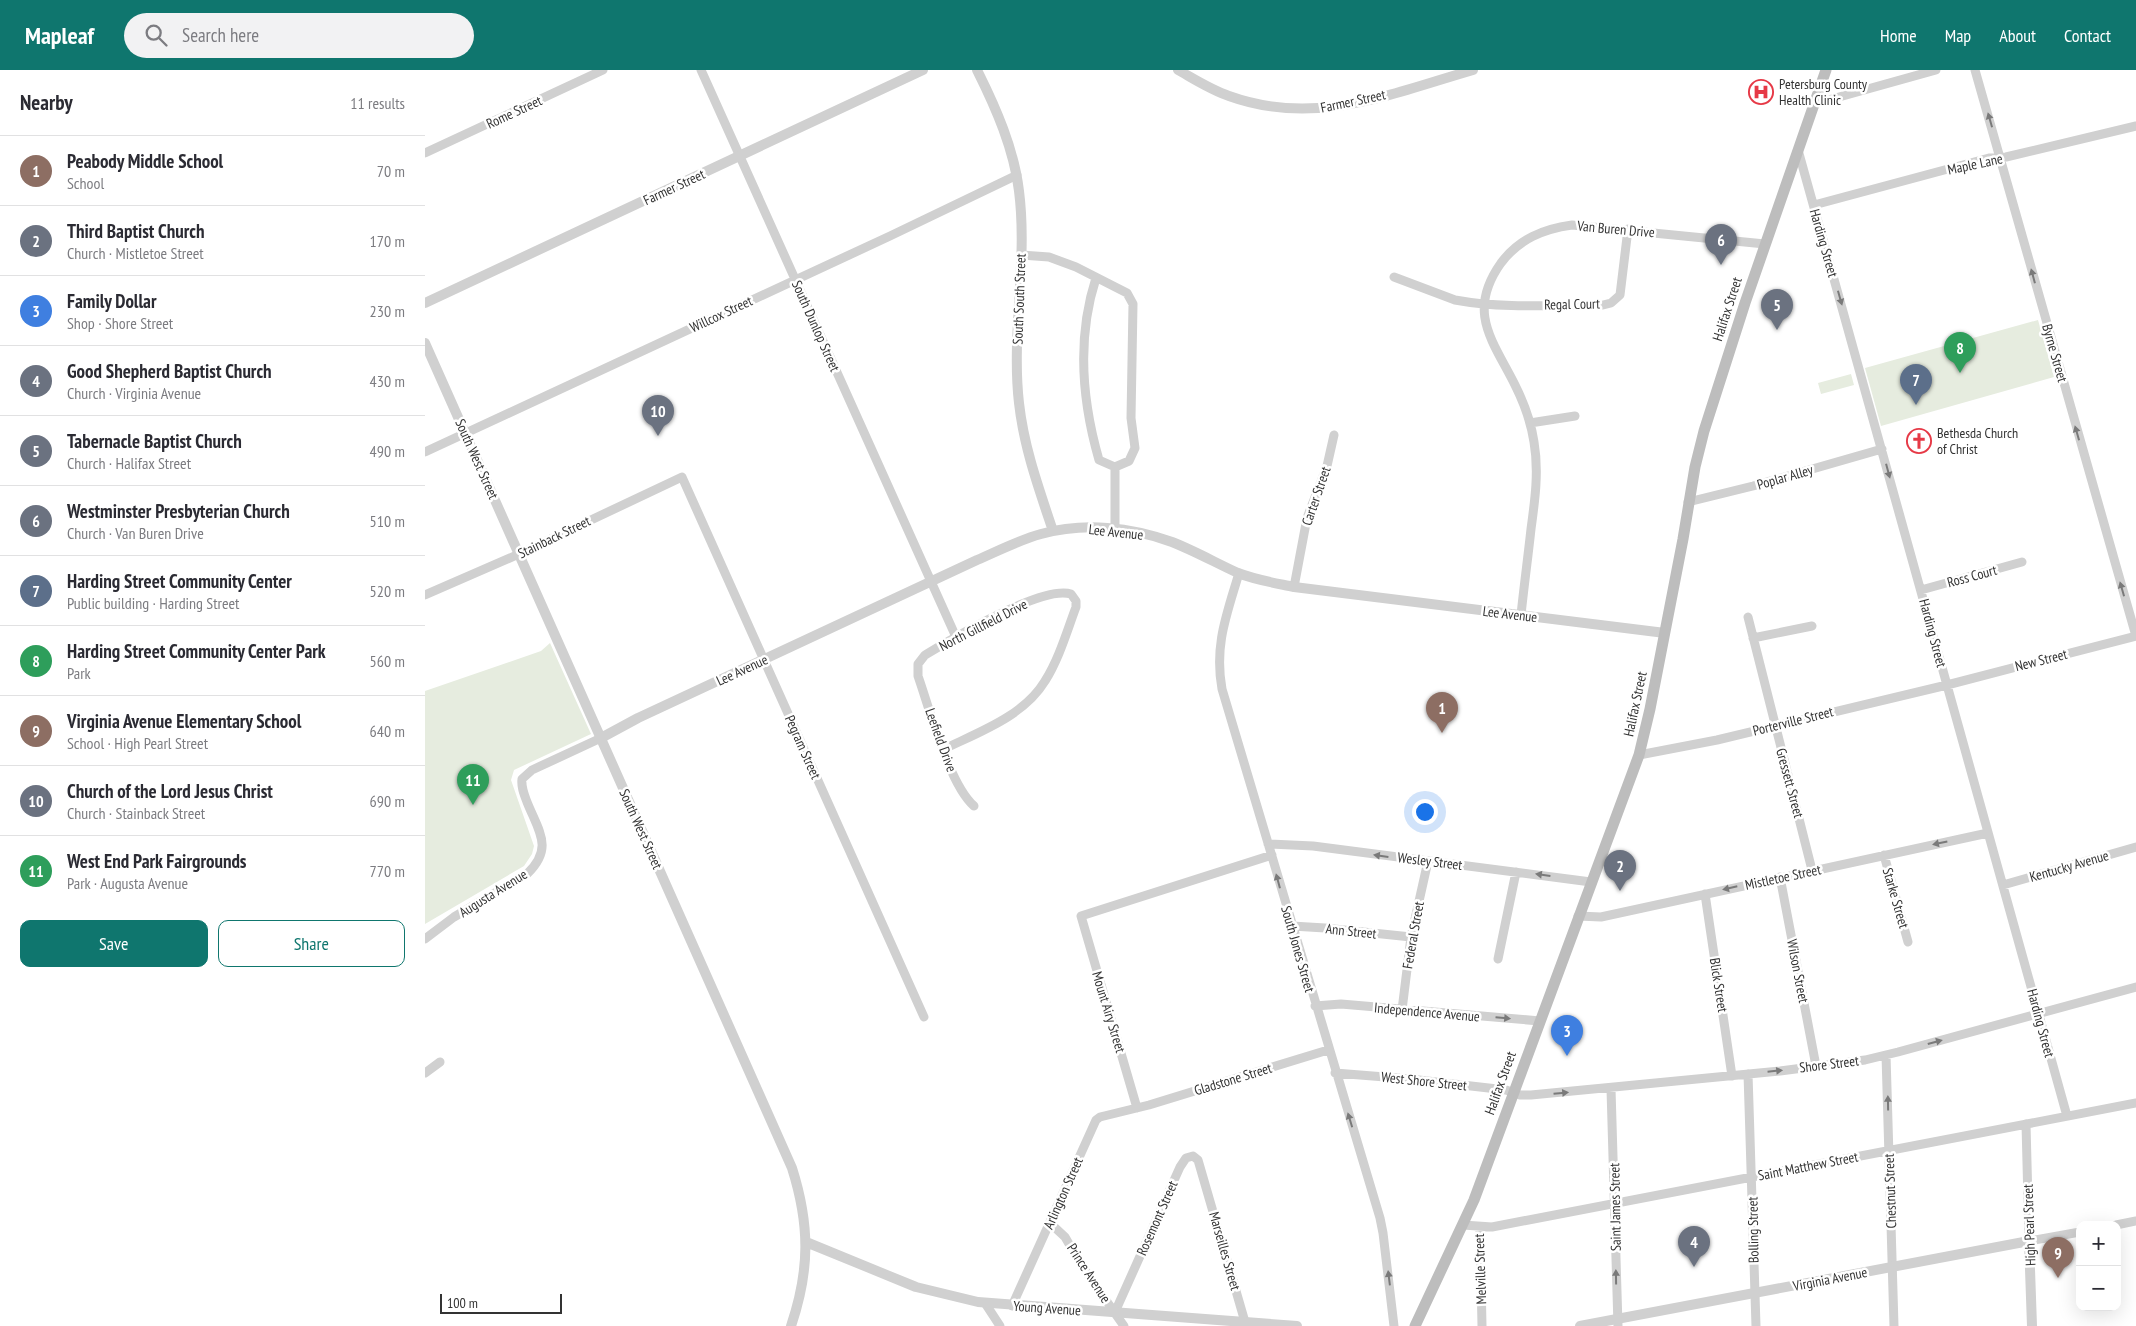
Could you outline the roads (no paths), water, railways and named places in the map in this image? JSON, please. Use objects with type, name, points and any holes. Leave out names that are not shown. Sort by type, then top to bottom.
[{"type":"main road","name":"Halifax Street","points":[[1415,1326],[1463,1225],[1639,755],[1665,633],[1695,466],[1710,410],[1825,70]]},
{"type":"street","name":"Rome Street","points":[[425,153],[603,70]]},
{"type":"street","name":"South Dunlop Street","points":[[701,70],[956,637]]},
{"type":"street","name":"Farmer Street","points":[[425,303],[923,70]]},
{"type":"street","name":"South South Street","points":[[977,70],[1001,125],[1017,175],[1021,212],[1017,348],[1019,403],[1029,460],[1053,531]]},
{"type":"street","name":"Farmer Street","points":[[1178,70],[1212,89],[1247,102],[1309,110],[1359,102],[1473,70]]},
{"type":"street","points":[[1814,104],[1935,70]]},
{"type":"street","name":"Byrne Street","points":[[1975,70],[2136,636]]},
{"type":"street","name":"Maple Lane","points":[[1814,205],[2000,157],[2136,126]]},
{"type":"street","name":"Harding Street","points":[[1798,150],[2067,1116]]},
{"type":"street","name":"Willcox Street","points":[[425,452],[1017,175]]},
{"type":"street","name":"Van Buren Drive","points":[[1521,615],[1537,481],[1537,462],[1530,423],[1515,386],[1490,340],[1485,321],[1487,291],[1496,271],[1510,253],[1535,234],[1557,227],[1572,225],[1765,244]]},
{"type":"street","name":"Regal Court","points":[[1394,277],[1455,300],[1517,306],[1603,305],[1617,299],[1621,293],[1628,230]]},
{"type":"street","points":[[1021,255],[1049,257],[1076,267],[1127,293],[1133,304],[1131,418],[1135,448],[1129,461],[1115,467],[1099,460],[1093,439],[1085,392],[1085,332],[1090,297],[1096,278]]},
{"type":"street","name":"South West Street","points":[[425,343],[792,1168],[803,1207],[806,1242],[803,1282],[791,1326]]},
{"type":"street","points":[[1530,423],[1575,416]]},
{"type":"street","name":"Carter Street","points":[[1294,587],[1307,518],[1327,466],[1333,435]]},
{"type":"street","name":"Poplar Alley","points":[[1688,502],[1772,481],[1881,449]]},
{"type":"street","points":[[1115,467],[1115,528]]},
{"type":"street","name":"Stainback Street","points":[[425,595],[519,554],[682,477]]},
{"type":"street","name":"Pegram Street","points":[[682,477],[924,1017]]},
{"type":"street","name":"Lee Avenue","points":[[601,738],[638,718],[1022,540],[1053,531],[1094,527],[1115,528],[1153,536],[1239,573],[1294,587],[1665,633]]},
{"type":"street","name":"Ross Court","points":[[1921,590],[2023,562]]},
{"type":"street","name":"South Jones Street","points":[[1239,573],[1221,633],[1218,660],[1220,676],[1315,1006],[1383,1233],[1394,1326]]},
{"type":"street","name":"North Gillfield Drive","points":[[917,670],[918,664],[925,655],[1021,604],[1058,593],[1071,594],[1076,601],[1076,607],[1052,670],[1045,682],[1028,702],[1009,715],[944,749]]},
{"type":"street","name":"Gressett Street","points":[[1748,617],[1812,870]]},
{"type":"street","points":[[1753,638],[1812,626]]},
{"type":"street","name":"New Street","points":[[1947,685],[2136,636]]},
{"type":"street","name":"Leefield Drive","points":[[917,670],[961,792],[974,806]]},
{"type":"street","name":"Porterville Street","points":[[1639,755],[1709,741],[1947,685]]},
{"type":"street","name":"Augusta Avenue","points":[[425,939],[454,917],[527,874],[536,865],[542,853],[542,839],[522,789],[522,779],[532,770],[601,738]]},
{"type":"street","name":"Mistletoe Street","points":[[1578,916],[1601,917],[1988,833]]},
{"type":"street","name":"Wesley Street","points":[[1269,844],[1313,846],[1591,882]]},
{"type":"street","name":"Kentucky Avenue","points":[[2003,885],[2136,847]]},
{"type":"street","name":"Mount Airy Street","points":[[1137,1108],[1081,916],[1272,855]]},
{"type":"street","name":"Starke Street","points":[[1884,855],[1909,942]]},
{"type":"street","name":"Federal Street","points":[[1402,1010],[1411,937],[1428,861]]},
{"type":"street","points":[[1498,958],[1516,872]]},
{"type":"street","name":"Wilson Street","points":[[1780,877],[1817,1066]]},
{"type":"street","name":"Blick Street","points":[[1705,894],[1732,1076]]},
{"type":"street","name":"Ann Street","points":[[1292,926],[1411,937]]},
{"type":"street","name":"Shore Street","points":[[1513,1092],[1531,1095],[1611,1089],[1817,1066],[1886,1055],[2136,987]]},
{"type":"street","name":"Independence Avenue","points":[[1315,1006],[1341,1004],[1539,1021]]},
{"type":"street","name":"Gladstone Street","points":[[1137,1108],[1328,1050]]},
{"type":"street","name":"Chestnut Street","points":[[1886,1055],[1894,1326]]},
{"type":"street","points":[[425,1073],[439,1062]]},
{"type":"street","name":"West Shore Street","points":[[1335,1074],[1411,1079],[1513,1092]]},
{"type":"street","name":"Bolling Street","points":[[1748,1074],[1756,1326]]},
{"type":"street","name":"Saint James Street","points":[[1611,1089],[1618,1322]]},
{"type":"street","name":"Saint Matthew Street","points":[[1480,1228],[1614,1204],[2136,1103]]},
{"type":"street","name":"Arlington Street","points":[[1013,1306],[1096,1120],[1100,1117],[1137,1108]]},
{"type":"street","name":"High Pearl Street","points":[[2026,1124],[2032,1326]]},
{"type":"street","name":"Rosemont Street","points":[[1115,1312],[1186,1158],[1190,1156],[1197,1158],[1204,1180]]},
{"type":"street","name":"Marseilles Street","points":[[1204,1180],[1245,1322]]},
{"type":"street","points":[[2121,1224],[2136,1221]]},
{"type":"street","name":"Prince Avenue","points":[[1050,1223],[1065,1237],[1082,1266],[1124,1326]]},
{"type":"street","name":"Melville Street","points":[[1463,1225],[1480,1228],[1482,1326]]},
{"type":"street","name":"Virginia Avenue","points":[[1580,1326],[1618,1322],[1754,1293],[2076,1233]]},
{"type":"street","name":"Young Avenue","points":[[806,1242],[916,1287],[962,1300],[1013,1306],[1297,1326]]},
{"type":"street","points":[[985,1303],[1000,1326]]},
{"type":"place","name":"Petersburg County Health Clinic","points":[[1761,92]]},
{"type":"place","name":"Westminster Presbyterian Church","points":[[1721,265]]},
{"type":"place","name":"Tabernacle Baptist Church","points":[[1777,330]]},
{"type":"place","name":"Harding Street Community Center Park","points":[[1960,373]]},
{"type":"place","name":"Harding Street Community Center","points":[[1916,405]]},
{"type":"place","name":"Church of the Lord Jesus Christ","points":[[658,436]]},
{"type":"place","name":"Bethesda Church of Christ","points":[[1919,441]]},
{"type":"place","name":"Peabody Middle School","points":[[1442,733]]},
{"type":"place","name":"West End Park Fairgrounds","points":[[473,805]]},
{"type":"place","name":"Third Baptist Church","points":[[1620,891]]},
{"type":"place","name":"Family Dollar","points":[[1567,1056]]},
{"type":"place","name":"Good Shepherd Baptist Church","points":[[1694,1267]]},
{"type":"place","name":"Virginia Avenue Elementary School","points":[[2058,1278]]}]
